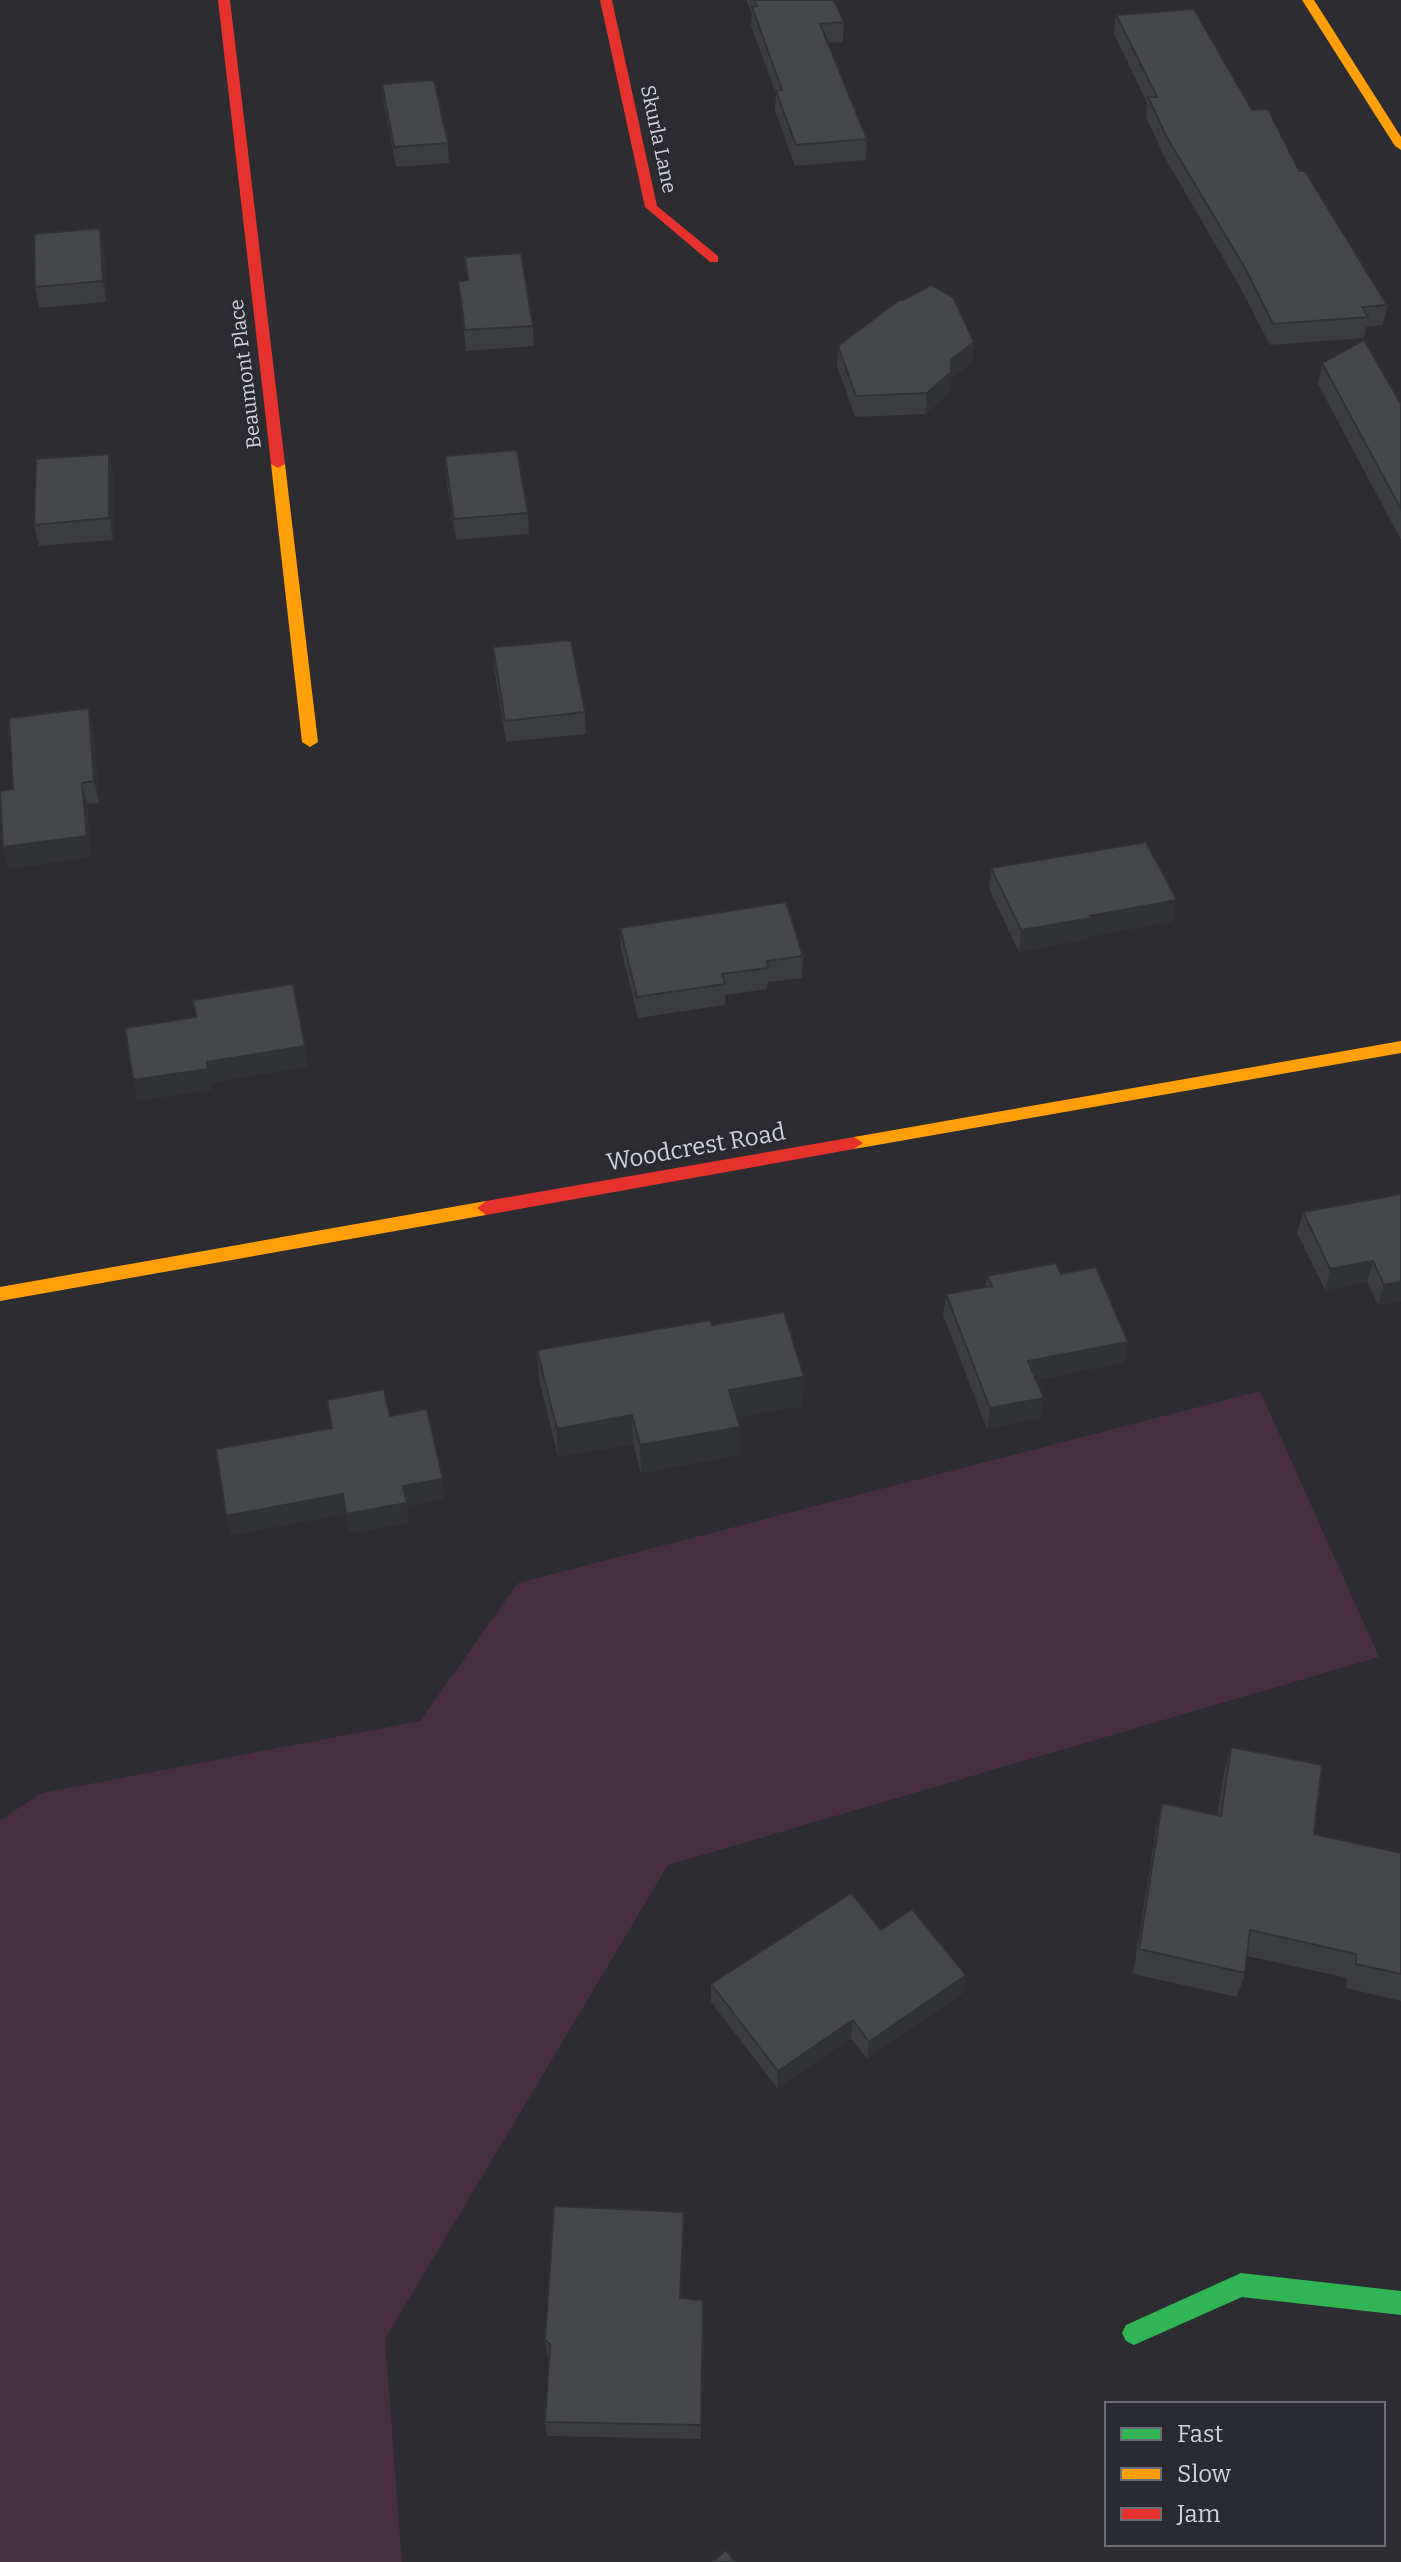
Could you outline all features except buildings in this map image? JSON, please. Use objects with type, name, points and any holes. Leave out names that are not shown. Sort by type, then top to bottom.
[{"type":"street","name":"Beaumont Place","points":[[224,0],[310,742]]},
{"type":"street","name":"Skurla Lane","points":[[606,0],[651,207],[714,259]]},
{"type":"street","points":[[1308,0],[1401,146]]},
{"type":"street","name":"Woodcrest Road","points":[[0,1294],[1401,1047]]},
{"type":"street","points":[[1134,2333],[1241,2285],[1401,2303]]},
{"type":"shaded area","points":[[1260,1391],[1379,1657],[668,1865],[385,2339],[402,2562],[0,2562],[0,1820],[42,1793],[420,1721],[518,1583]]},
{"type":"traffic: fast","points":[[1134,2333],[1241,2285],[1401,2303]]},
{"type":"traffic: slow","points":[[1308,0],[1401,146]]},
{"type":"traffic: slow","points":[[278,464],[310,742]]},
{"type":"traffic: slow","points":[[854,1143],[1401,1047]]},
{"type":"traffic: slow","points":[[0,1294],[486,1208]]},
{"type":"traffic: jam","points":[[224,0],[278,464]]},
{"type":"traffic: jam","points":[[606,0],[651,207],[714,259]]},
{"type":"traffic: jam","points":[[486,1208],[854,1143]]}]
